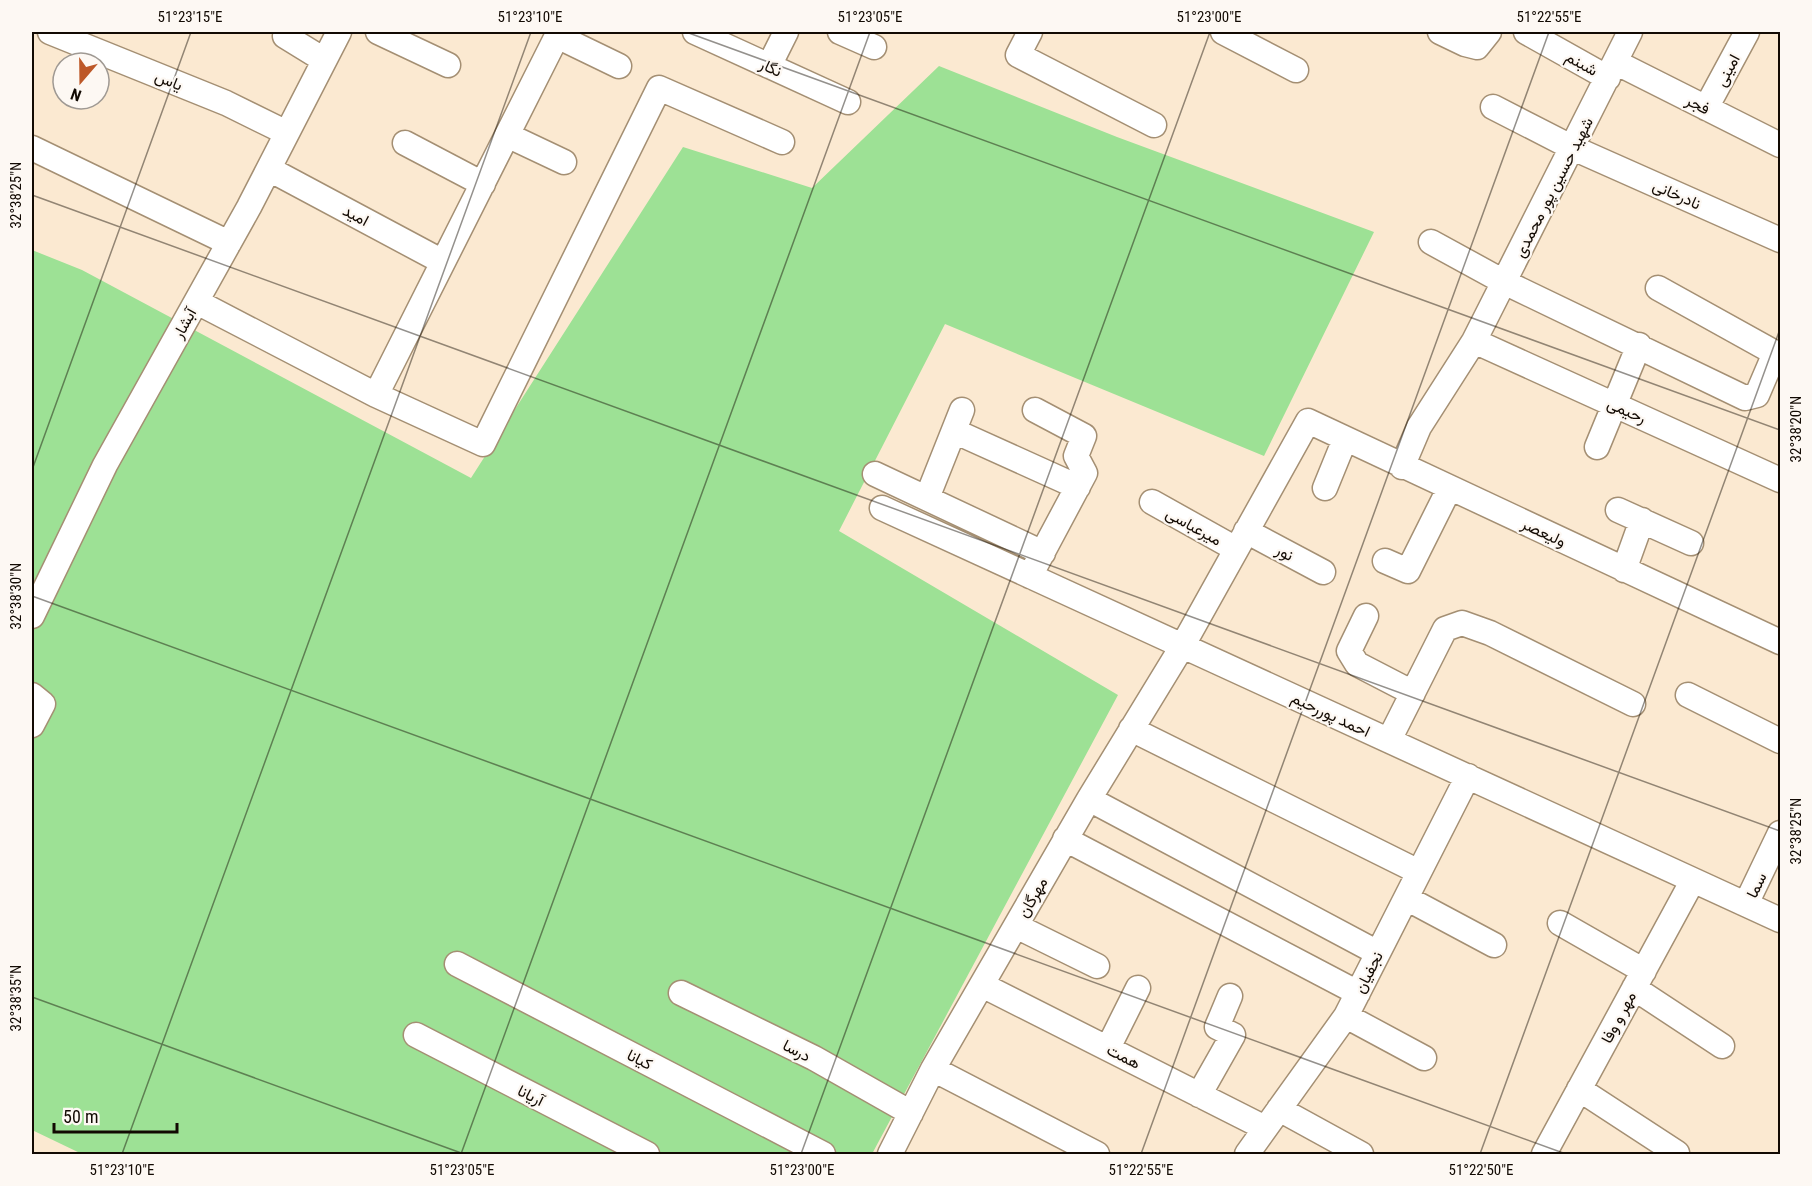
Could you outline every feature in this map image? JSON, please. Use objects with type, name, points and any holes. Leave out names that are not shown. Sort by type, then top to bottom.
[{"type":"street","name":"یاس","points":[[50,32],[226,103],[287,133]]},
{"type":"street","name":"آبشار","points":[[32,616],[105,465],[269,169],[339,32]]},
{"type":"street","points":[[378,32],[448,64]]},
{"type":"street","name":"نگار","points":[[694,32],[848,102]]},
{"type":"street","points":[[769,66],[786,32]]},
{"type":"street","points":[[840,32],[874,47]]},
{"type":"street","points":[[1030,32],[1018,55],[1154,124]]},
{"type":"street","points":[[1222,32],[1296,70]]},
{"type":"street","points":[[1440,32],[1465,45],[1477,46],[1489,32]]},
{"type":"street","name":"شبنم","points":[[1526,32],[1611,70]]},
{"type":"street","name":"شهید حسین پور محمدی","points":[[1402,466],[1419,427],[1474,341],[1630,32]]},
{"type":"street","name":"امینی","points":[[1706,108],[1748,32]]},
{"type":"street","points":[[376,395],[558,34],[619,66]]},
{"type":"street","points":[[285,36],[324,60]]},
{"type":"street","name":"فجر","points":[[1611,70],[1706,108],[1780,145]]},
{"type":"street","points":[[197,302],[376,395],[483,444],[659,88],[782,142]]},
{"type":"street","name":"نادرخانی","points":[[1493,107],[1573,148],[1780,240]]},
{"type":"street","points":[[507,135],[564,162]]},
{"type":"street","points":[[405,143],[483,184]]},
{"type":"street","points":[[32,148],[229,243]]},
{"type":"street","name":"امید","points":[[269,169],[443,262]]},
{"type":"street","points":[[1431,242],[1504,282],[1745,398],[1757,395],[1778,355],[1658,288]]},
{"type":"street","name":"رحیمی","points":[[1474,341],[1780,480]]},
{"type":"street","points":[[1597,447],[1639,345]]},
{"type":"street","points":[[1030,576],[1085,473],[1076,456],[1084,436],[1035,410]]},
{"type":"street","points":[[927,498],[958,420],[1078,487]]},
{"type":"street","name":"ولیعصر","points":[[1308,421],[1780,642]]},
{"type":"street","name":"مهرگان","points":[[890,1155],[933,1069],[1065,839],[1183,645],[1308,421]]},
{"type":"street","points":[[1324,488],[1345,439]]},
{"type":"street","points":[[875,474],[1043,553]]},
{"type":"street","points":[[1386,561],[1408,571],[1449,489]]},
{"type":"street","name":"میرعباسی","points":[[1152,502],[1241,540]]},
{"type":"street","name":"احمد پوررحیم","points":[[882,508],[1780,920]]},
{"type":"street","points":[[1618,510],[1691,543]]},
{"type":"street","points":[[1624,570],[1642,520]]},
{"type":"street","name":"نور","points":[[1241,540],[1323,572]]},
{"type":"street","points":[[1366,616],[1349,651],[1357,664],[1413,693]]},
{"type":"street","points":[[1389,740],[1446,630],[1462,623],[1490,633],[1633,704]]},
{"type":"street","points":[[1688,694],[1780,741]]},
{"type":"street","points":[[32,695],[44,704],[32,726]]},
{"type":"street","points":[[1131,729],[1419,872]]},
{"type":"street","name":"نجفیان","points":[[1247,1155],[1346,1016],[1468,776]]},
{"type":"street","points":[[1089,799],[1378,953]]},
{"type":"street","name":"سما","points":[[1746,904],[1780,833]]},
{"type":"street","points":[[1065,839],[1358,993]]},
{"type":"street","name":"مهر و وفا","points":[[1553,1151],[1579,1089],[1693,880]]},
{"type":"street","points":[[1406,897],[1494,945]]},
{"type":"street","points":[[1560,923],[1639,979],[1722,1046]]},
{"type":"street","points":[[1016,926],[1097,966]]},
{"type":"street","name":"کیانا","points":[[457,964],[823,1155]]},
{"type":"street","name":"همت","points":[[982,985],[1199,1095],[1272,1119],[1361,1155]]},
{"type":"street","points":[[1108,1048],[1138,988]]},
{"type":"street","name":"درسا","points":[[681,993],[814,1058],[911,1113]]},
{"type":"street","points":[[1199,1095],[1233,1035],[1217,1027],[1230,996]]},
{"type":"street","points":[[1346,1016],[1424,1058]]},
{"type":"street","name":"آریانا","points":[[416,1035],[646,1155]]},
{"type":"street","points":[[933,1069],[1097,1155]]},
{"type":"street","points":[[1579,1089],[1677,1153]]},
{"type":"green space","points":[[939,66],[1117,137],[1374,232],[1264,456],[945,324],[839,531],[1118,695],[872,1154],[82,1154],[32,1130],[32,250],[82,270],[471,478],[683,147],[812,188]]}]
